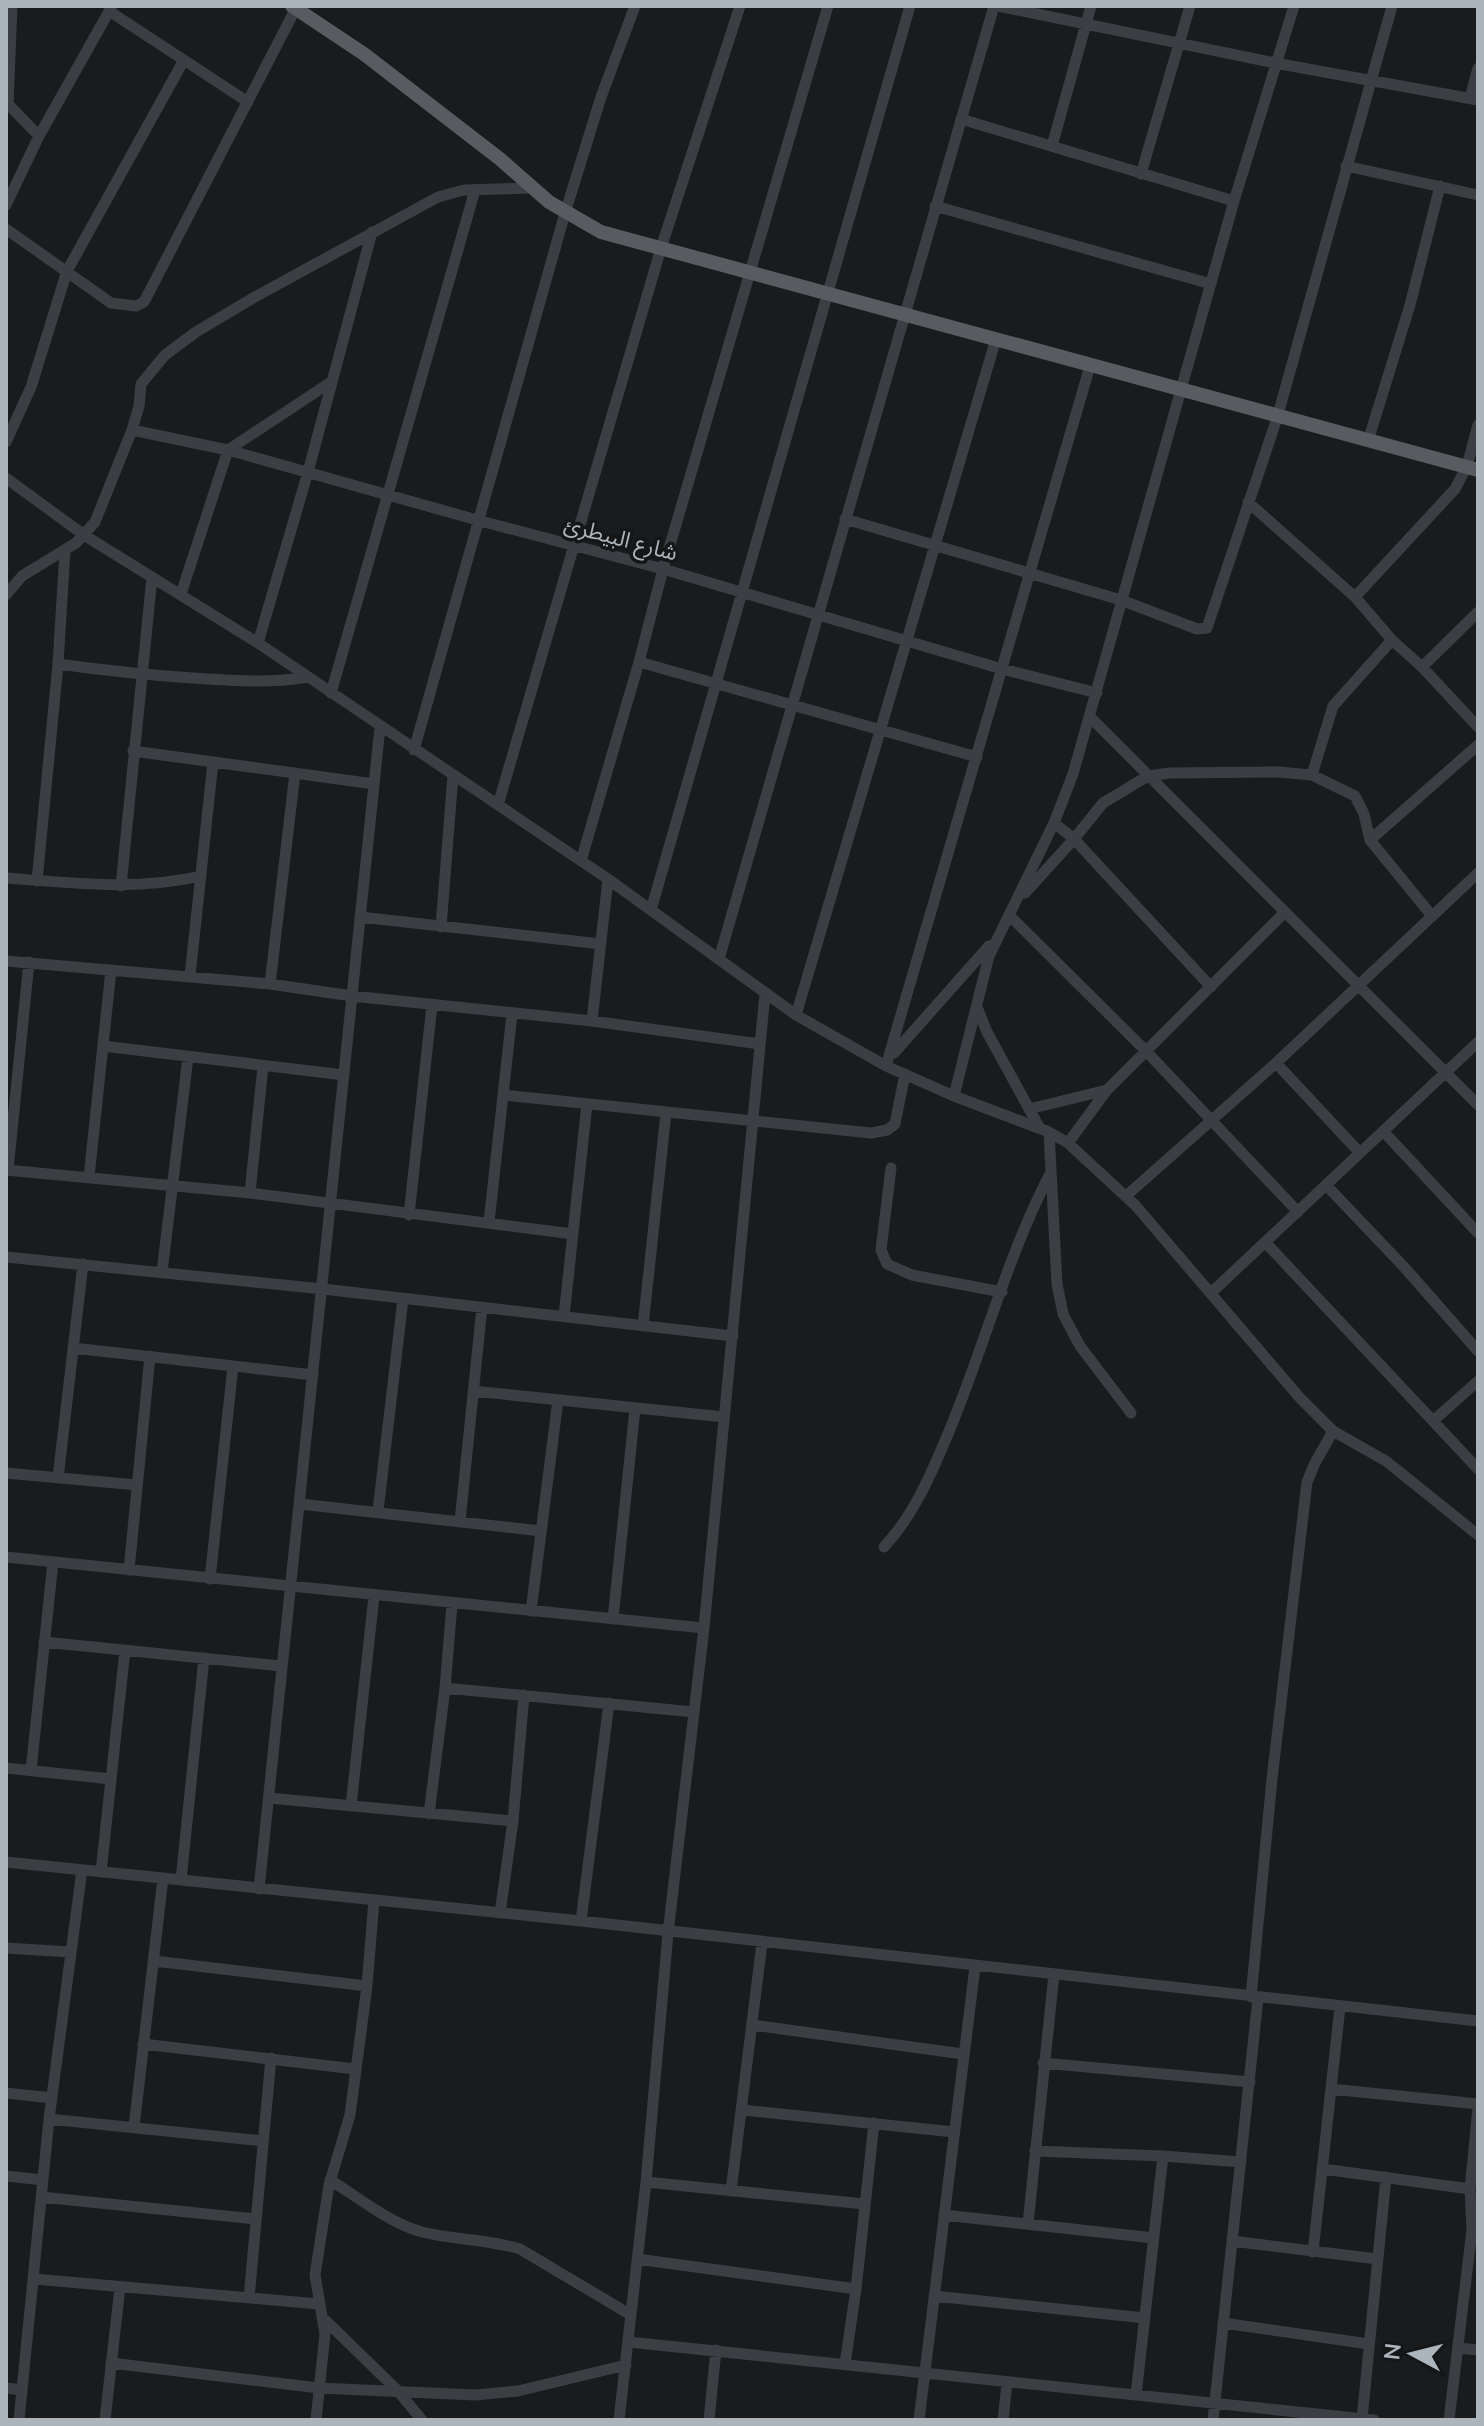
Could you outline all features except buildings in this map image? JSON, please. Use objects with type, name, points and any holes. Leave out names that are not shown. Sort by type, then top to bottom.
[{"type":"main road","points":[[294,7],[364,54],[565,213],[611,236],[750,271],[1277,418],[1472,468]]},
{"type":"street","points":[[12,6],[7,103],[39,136]]},
{"type":"street","points":[[414,750],[565,213],[601,97],[635,6]]},
{"type":"street","points":[[498,805],[661,248],[740,6]]},
{"type":"street","points":[[581,861],[828,6]]},
{"type":"street","points":[[651,910],[910,6]]},
{"type":"street","points":[[719,959],[935,206],[996,6],[1275,63],[1474,99],[1478,68]]},
{"type":"street","points":[[1052,146],[1091,6]]},
{"type":"street","points":[[1141,174],[1190,6]]},
{"type":"street","points":[[954,1096],[985,968],[997,937],[1054,823],[1073,774],[1234,201],[1294,6]]},
{"type":"street","points":[[845,519],[1121,600],[1193,628],[1205,629],[1277,418],[1392,6]]},
{"type":"street","points":[[6,229],[111,303],[136,306],[144,302],[294,7]]},
{"type":"street","points":[[6,205],[39,136],[110,8],[248,102]]},
{"type":"street","points":[[6,442],[31,387],[67,271],[184,60]]},
{"type":"street","points":[[961,119],[1234,201]]},
{"type":"street","points":[[1346,166],[1478,195]]},
{"type":"street","points":[[1368,441],[1410,305],[1440,186]]},
{"type":"street","points":[[6,595],[22,576],[65,551],[84,535],[99,515],[132,430],[142,383],[165,355],[196,332],[253,298],[438,197],[475,190],[531,188]]},
{"type":"street","points":[[331,693],[475,190]]},
{"type":"street","points":[[935,206],[1211,284]]},
{"type":"street","points":[[258,643],[308,472],[372,232]]},
{"type":"street","points":[[796,1015],[996,339]]},
{"type":"street","points":[[889,1061],[1090,366]]},
{"type":"street","points":[[181,594],[228,450],[331,382]]},
{"type":"street","points":[[1355,597],[1447,500],[1472,468],[1478,425]]},
{"type":"street","name":"شارع البيطرئ","points":[[132,430],[228,450],[663,569],[908,643],[1097,693]]},
{"type":"street","points":[[6,478],[84,535],[258,643],[608,879],[796,1015],[889,1061],[905,1074],[1044,1130],[1068,1143],[1126,1196],[1212,1292],[1300,1398],[1333,1431],[1386,1461],[1478,1535]]},
{"type":"street","points":[[1248,502],[1355,597],[1392,640],[1478,727]]},
{"type":"street","points":[[37,881],[58,664],[65,551]]},
{"type":"street","points":[[121,886],[152,577]]},
{"type":"street","points":[[1422,667],[1478,612]]},
{"type":"street","points":[[1312,775],[1333,706],[1392,640]]},
{"type":"street","points":[[639,662],[977,757]]},
{"type":"street","points":[[58,664],[141,675],[253,682],[308,677]]},
{"type":"street","points":[[1090,717],[1478,1105]]},
{"type":"street","points":[[259,1889],[380,727]]},
{"type":"street","points":[[1370,840],[1478,745]]},
{"type":"street","points":[[133,751],[374,784]]},
{"type":"street","points":[[190,976],[213,762]]},
{"type":"street","points":[[1016,902],[1109,798],[1148,776],[1278,772],[1312,775],[1355,796],[1364,814],[1370,840],[1432,916]]},
{"type":"street","points":[[270,984],[295,773]]},
{"type":"street","points":[[441,927],[453,775]]},
{"type":"street","points":[[1054,823],[1074,839],[1211,987]]},
{"type":"street","points":[[1126,1196],[1212,1122],[1478,873]]},
{"type":"street","points":[[6,878],[121,886],[162,884],[201,876]]},
{"type":"street","points":[[592,1021],[608,879]]},
{"type":"street","points":[[1068,1143],[1107,1090],[1285,912]]},
{"type":"street","points":[[1009,915],[1146,1051],[1298,1212]]},
{"type":"street","points":[[360,917],[601,944]]},
{"type":"street","points":[[889,1061],[997,937]]},
{"type":"street","points":[[6,961],[270,984],[352,996],[592,1021],[760,1044]]},
{"type":"street","points":[[29,962],[7,1170],[172,1184],[573,1234]]},
{"type":"street","points":[[89,1177],[111,970]]},
{"type":"street","points":[[619,2420],[646,2182],[668,1933],[704,1628],[765,994]]},
{"type":"street","points":[[977,1002],[987,1032],[1029,1109],[1044,1130],[1051,1172],[1057,1284],[1063,1314],[1080,1346],[1131,1413]]},
{"type":"street","points":[[409,1215],[432,1005]]},
{"type":"street","points":[[489,1222],[512,1014]]},
{"type":"street","points":[[1212,1292],[1478,1042]]},
{"type":"street","points":[[103,1046],[344,1075]]},
{"type":"street","points":[[162,1272],[188,1057]]},
{"type":"street","points":[[1276,1063],[1360,1153]]},
{"type":"street","points":[[250,1193],[263,1066]]},
{"type":"street","points":[[504,1095],[858,1132],[887,1130],[897,1121],[905,1074]]},
{"type":"street","points":[[1029,1109],[1107,1090]]},
{"type":"street","points":[[564,1316],[587,1104]]},
{"type":"street","points":[[643,1326],[666,1113]]},
{"type":"street","points":[[1383,1131],[1478,1233]]},
{"type":"street","points":[[891,1168],[881,1250],[887,1264],[912,1275],[1002,1292]]},
{"type":"street","points":[[884,1547],[914,1507],[933,1469],[1051,1172]]},
{"type":"street","points":[[1326,1185],[1478,1351]]},
{"type":"street","points":[[1265,1242],[1478,1469]]},
{"type":"street","points":[[6,1257],[323,1289],[733,1336]]},
{"type":"street","points":[[58,1478],[83,1264]]},
{"type":"street","points":[[378,1511],[403,1299]]},
{"type":"street","points":[[460,1521],[482,1307]]},
{"type":"street","points":[[73,1348],[313,1375]]},
{"type":"street","points":[[129,1570],[150,1356]]},
{"type":"street","points":[[210,1579],[233,1366]]},
{"type":"street","points":[[1433,1421],[1478,1381]]},
{"type":"street","points":[[473,1391],[724,1417]]},
{"type":"street","points":[[531,1611],[558,1400]]},
{"type":"street","points":[[613,1619],[635,1409]]},
{"type":"street","points":[[1213,2420],[1250,2082],[1273,1765],[1307,1482],[1333,1431]]},
{"type":"street","points":[[6,1473],[137,1485]]},
{"type":"street","points":[[300,1504],[541,1531]]},
{"type":"street","points":[[6,1557],[704,1628]]},
{"type":"street","points":[[31,1770],[53,1562]]},
{"type":"street","points":[[351,1806],[374,1596]]},
{"type":"street","points":[[429,1814],[452,1604]]},
{"type":"street","points":[[44,1642],[281,1666]]},
{"type":"street","points":[[101,1872],[125,1650]]},
{"type":"street","points":[[181,1880],[204,1658]]},
{"type":"street","points":[[445,1688],[694,1712]]},
{"type":"street","points":[[500,1913],[513,1821],[524,1695]]},
{"type":"street","points":[[581,1921],[609,1703]]},
{"type":"street","points":[[6,1768],[111,1779]]},
{"type":"street","points":[[269,1798],[513,1821]]},
{"type":"street","points":[[6,1862],[581,1921],[1478,2021]]},
{"type":"street","points":[[19,2420],[49,2119],[82,1870]]},
{"type":"street","points":[[134,2127],[163,1878]]},
{"type":"street","points":[[374,1900],[367,1986],[350,2115],[330,2180],[315,2275],[325,2320],[397,2390],[422,2420]]},
{"type":"street","points":[[731,2191],[762,1943]]},
{"type":"street","points":[[6,1948],[70,1952]]},
{"type":"street","points":[[154,1961],[367,1986]]},
{"type":"street","points":[[919,2420],[975,1967]]},
{"type":"street","points":[[1028,2224],[1054,1974]]},
{"type":"street","points":[[1313,2252],[1340,2007]]},
{"type":"street","points":[[753,2025],[963,2054]]},
{"type":"street","points":[[143,2044],[355,2069]]},
{"type":"street","points":[[249,2298],[271,2058]]},
{"type":"street","points":[[1043,2063],[1250,2082]]},
{"type":"street","points":[[1331,2089],[1478,2106],[1470,2189],[1472,2269],[1449,2420]]},
{"type":"street","points":[[6,2093],[52,2098]]},
{"type":"street","points":[[742,2110],[954,2132]]},
{"type":"street","points":[[49,2119],[263,2141]]},
{"type":"street","points":[[845,2364],[874,2123]]},
{"type":"street","points":[[1035,2151],[1241,2162]]},
{"type":"street","points":[[1136,2395],[1163,2156]]},
{"type":"street","points":[[1323,2169],[1470,2189]]},
{"type":"street","points":[[6,2176],[43,2180]]},
{"type":"street","points":[[629,2342],[1136,2395],[1295,2416],[1368,2419],[1369,2344],[1386,2177]]},
{"type":"street","points":[[330,2180],[401,2224],[421,2231],[501,2243],[520,2249],[631,2315]]},
{"type":"street","points":[[646,2182],[865,2204]]},
{"type":"street","points":[[41,2197],[256,2219]]},
{"type":"street","points":[[944,2215],[1154,2238]]},
{"type":"street","points":[[1232,2241],[1377,2259]]},
{"type":"street","points":[[637,2259],[856,2289]]},
{"type":"street","points":[[34,2279],[319,2304]]},
{"type":"street","points":[[105,2420],[120,2287]]},
{"type":"street","points":[[934,2296],[1145,2318]]},
{"type":"street","points":[[316,2420],[325,2320]]},
{"type":"street","points":[[1223,2323],[1369,2344]]},
{"type":"street","points":[[1458,2348],[1478,2350]]},
{"type":"street","points":[[709,2420],[716,2350]]},
{"type":"street","points":[[111,2363],[319,2388],[497,2394],[626,2365]]},
{"type":"street","points":[[1003,2420],[1007,2383]]},
{"type":"street","points":[[6,2388],[22,2390]]}]
